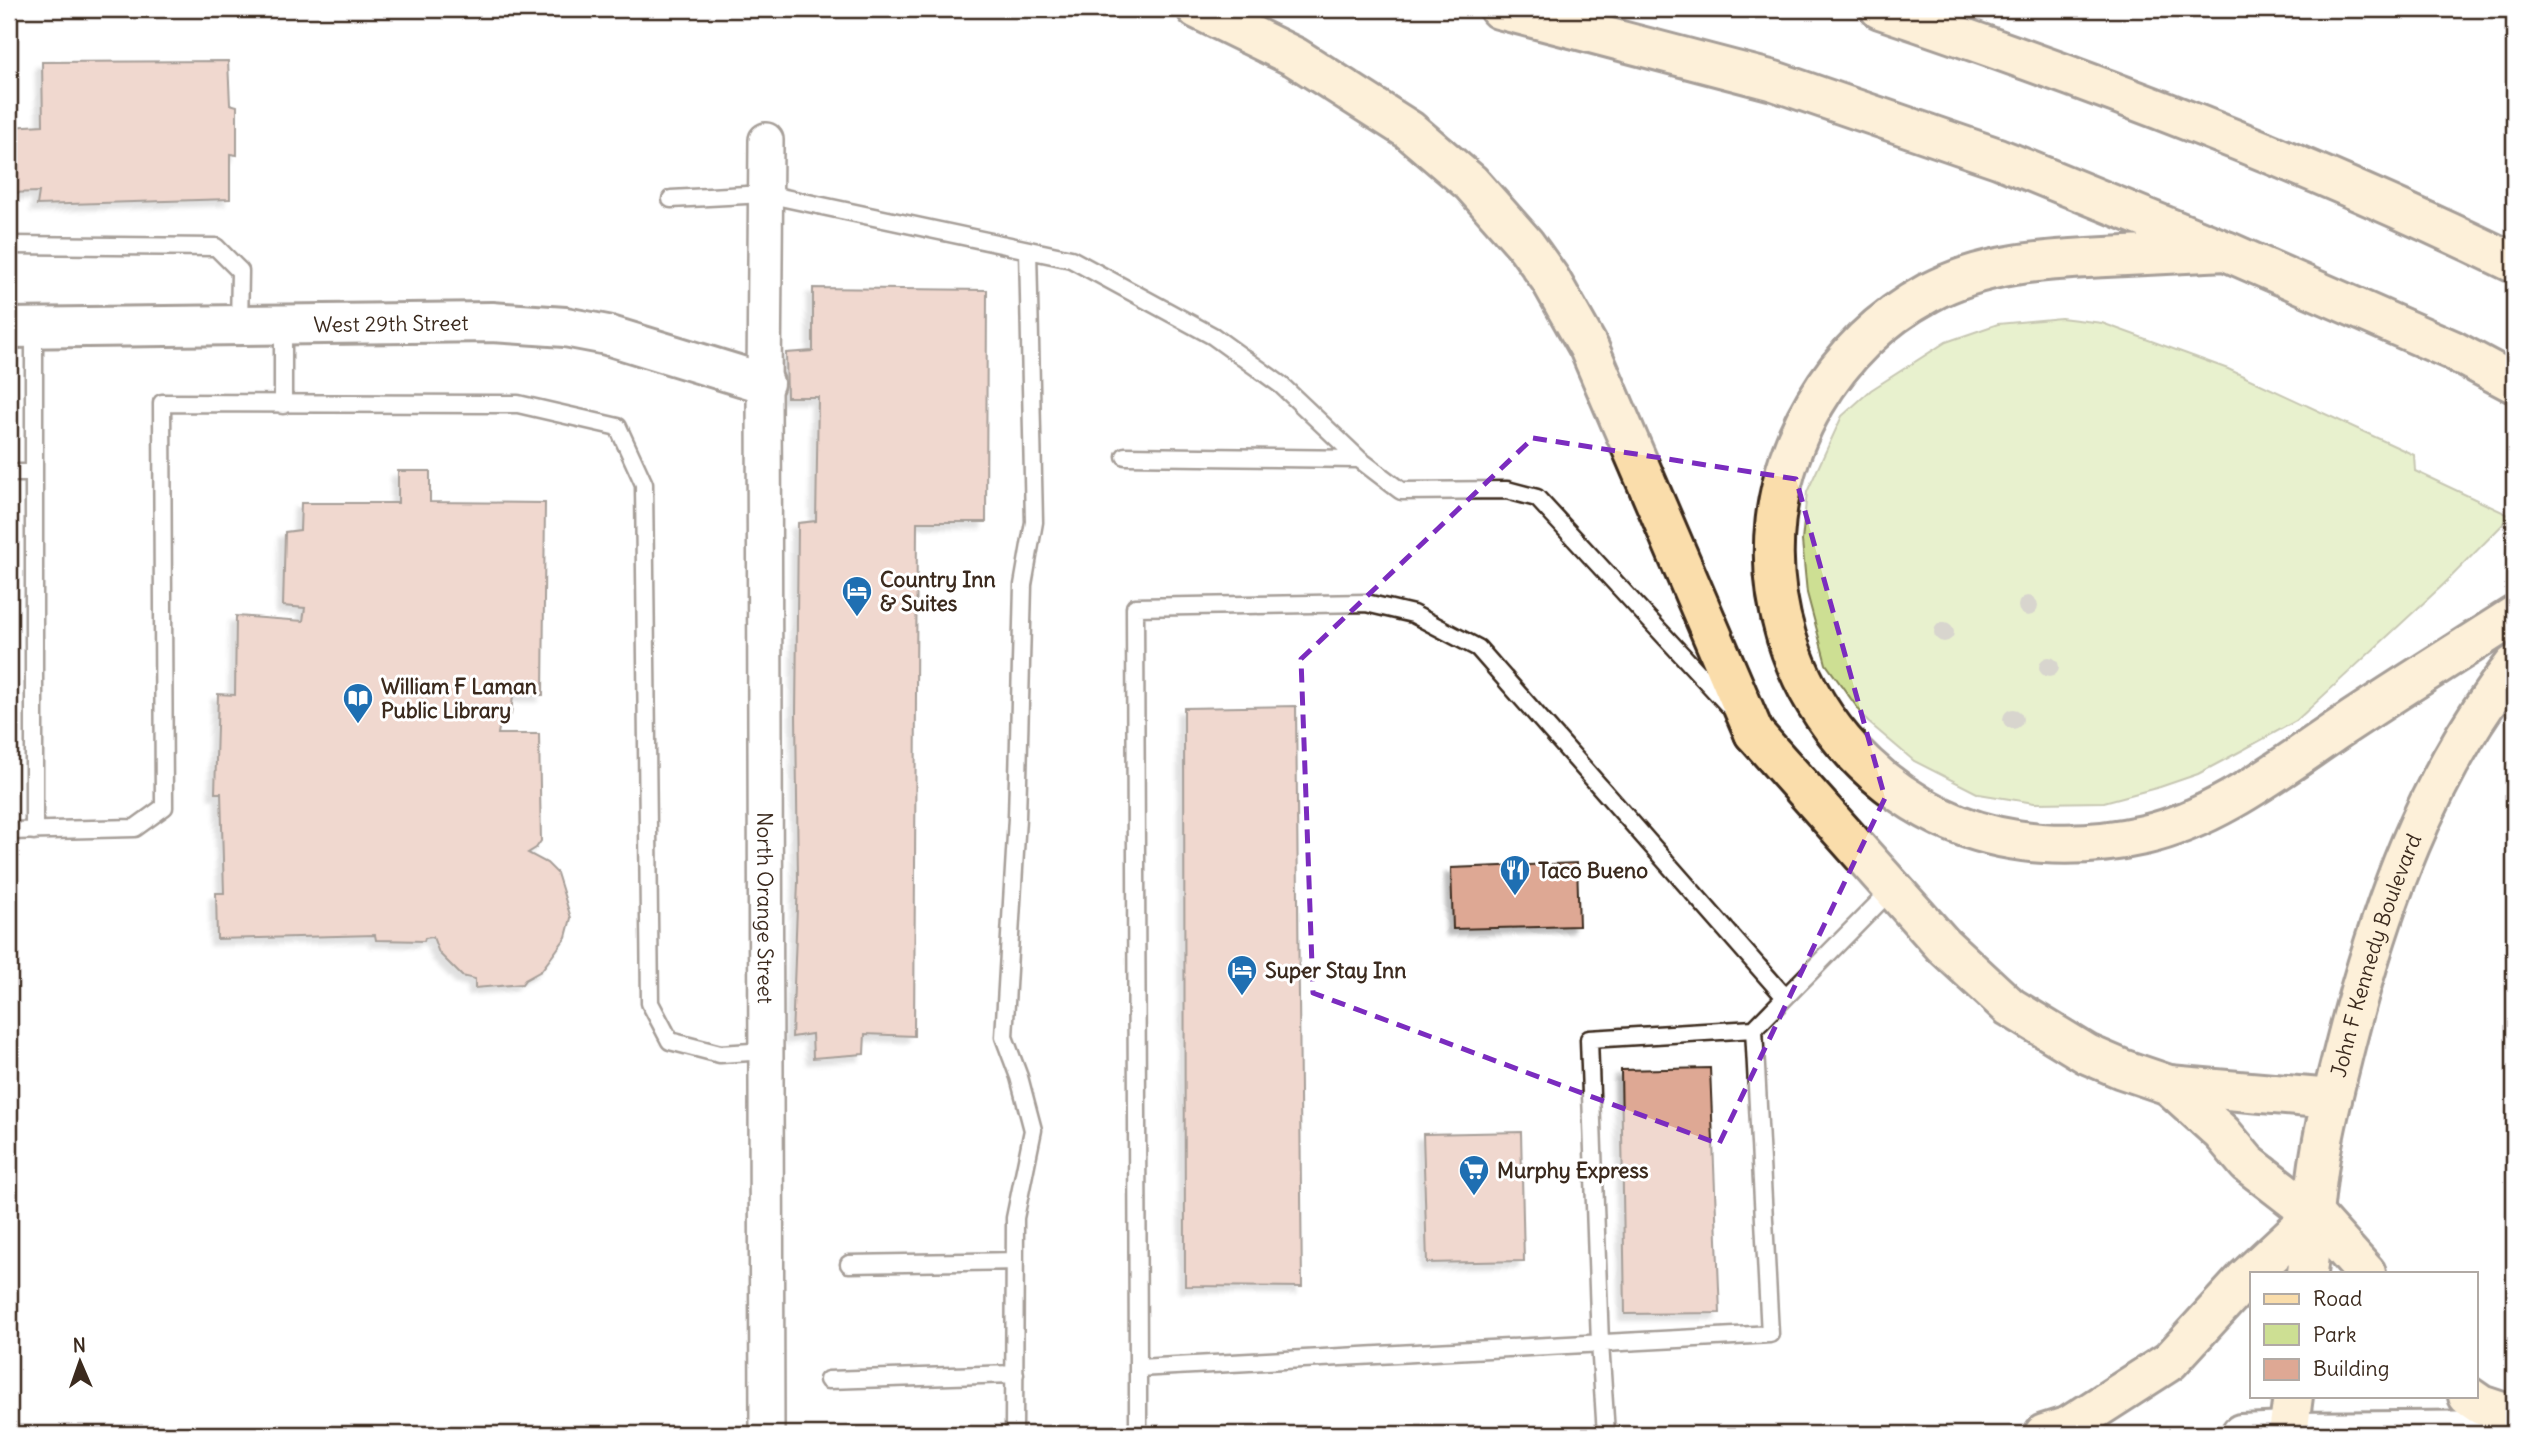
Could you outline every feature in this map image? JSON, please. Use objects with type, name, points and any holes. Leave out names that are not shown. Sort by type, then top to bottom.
[{"type":"main road","points":[[1197,9],[1295,57],[1409,131],[1471,183],[1525,244],[1550,279],[1589,348],[1754,733],[1943,946],[2010,1007],[2088,1054],[2122,1069],[2169,1085],[2332,1099]]},
{"type":"main road","points":[[1499,9],[1787,86],[1998,158],[2226,251],[2452,350],[2514,383]]},
{"type":"main road","points":[[1880,9],[2031,60],[2248,144],[2434,224],[2514,263]]},
{"type":"main road","points":[[2226,251],[2064,259],[2005,266],[1972,274],[1930,292],[1897,311],[1860,342],[1831,377],[1798,432],[1787,460],[1774,516],[1773,567],[1778,610],[1793,660],[1822,716],[1867,767],[1910,800],[1945,819],[1994,835],[2055,845],[2107,842],[2149,834],[2190,820],[2272,777],[2343,726],[2514,616]]},
{"type":"main road","name":"John F Kennedy Boulevard","points":[[2307,1272],[2320,1153],[2362,978],[2417,827],[2438,784],[2479,715],[2514,665]]},
{"type":"main road","points":[[2169,1085],[2222,1133],[2247,1163],[2314,1214],[2365,1272]]},
{"type":"main road","points":[[2252,1272],[2314,1214]]},
{"type":"main road","points":[[2045,1434],[2069,1426],[2170,1360],[2250,1274]]},
{"type":"main road","points":[[2471,1398],[2481,1405],[2514,1416]]},
{"type":"street","name":"North Orange Street","points":[[766,140],[764,383],[767,1434]]},
{"type":"street","name":"West 29th Street","points":[[22,328],[492,323],[565,327],[652,347],[764,383]]},
{"type":"street","points":[[2275,1426],[2514,1430]]},
{"type":"lane","points":[[671,199],[766,194],[1071,259],[1213,336],[1281,385],[1359,459],[1401,491],[1507,490],[1537,498],[1754,733]]},
{"type":"lane","points":[[9,245],[216,247],[240,271],[239,326]]},
{"type":"lane","points":[[1014,1434],[1015,1218],[1033,1130],[1019,1077],[1004,1037],[1017,818],[1023,584],[1034,522],[1028,250]]},
{"type":"lane","points":[[283,325],[283,405]]},
{"type":"lane","points":[[22,328],[34,473],[34,831]]},
{"type":"lane","points":[[9,831],[135,828],[164,807],[162,403],[518,404],[618,427],[644,484],[650,1003],[670,1041],[720,1054],[765,1051]]},
{"type":"lane","points":[[1125,456],[1359,459]]},
{"type":"lane","points":[[9,473],[34,473]]},
{"type":"lane","points":[[1138,1434],[1135,607],[1366,603],[1413,614],[1478,648],[1785,997]]},
{"type":"lane","points":[[1606,1434],[1589,1038],[1754,1029],[1893,889]]},
{"type":"lane","points":[[1138,1368],[1770,1334],[1754,1029]]},
{"type":"lane","points":[[849,1264],[1015,1261]]},
{"type":"lane","points":[[828,1380],[1015,1374]]},
{"type":"highlighted area","points":[[1533,438],[1796,479],[1885,798],[1719,1144],[1313,993],[1301,659]]},
{"type":"green space","points":[[2061,318],[2102,323],[2228,369],[2414,455],[2415,471],[2511,516],[2444,584],[2296,721],[2198,774],[2104,802],[2034,803],[1979,794],[1914,761],[1867,721],[1826,664],[1807,593],[1802,541],[1807,492],[1842,416],[1871,390],[1946,342],[1998,324]]},
{"type":"building","points":[[228,61],[230,104],[237,106],[237,155],[230,154],[230,199],[37,205],[39,192],[9,193],[9,127],[43,125],[42,62]]},
{"type":"building","name":"Country Inn & Suites","points":[[813,288],[987,290],[986,522],[917,522],[914,1036],[865,1034],[864,1054],[813,1058],[812,1034],[792,1037],[798,881],[798,523],[816,521],[818,397],[787,397],[786,353],[813,351]]},
{"type":"building","name":"William F Laman Public Library","points":[[398,471],[430,471],[430,502],[545,503],[543,695],[513,695],[511,715],[501,717],[498,734],[539,734],[541,841],[528,853],[547,863],[557,873],[571,918],[566,937],[553,955],[541,971],[522,984],[475,988],[475,979],[462,976],[439,953],[433,937],[425,938],[424,941],[376,940],[375,935],[217,939],[216,893],[224,893],[221,793],[215,793],[218,694],[235,695],[236,616],[303,621],[305,608],[283,606],[285,532],[300,530],[301,503],[398,503]]},
{"type":"building","name":"Super Stay Inn","points":[[1296,706],[1302,1287],[1185,1286],[1184,708]]},
{"type":"building","name":"Taco Bueno","points":[[1577,863],[1579,926],[1453,929],[1451,868]]},
{"type":"building","name":"Murphy Express","points":[[1710,1068],[1720,1313],[1625,1314],[1621,1070]]},
{"type":"building","name":"Murphy Express","points":[[1521,1132],[1524,1261],[1427,1263],[1423,1134]]},
{"type":"place","name":"Country Inn & Suites","points":[[857,618]]},
{"type":"place","name":"William F Laman Public Library","points":[[358,725]]},
{"type":"place","name":"Taco Bueno","points":[[1515,897]]},
{"type":"place","name":"Super Stay Inn","points":[[1242,997]]},
{"type":"place","name":"Murphy Express","points":[[1474,1197]]}]
